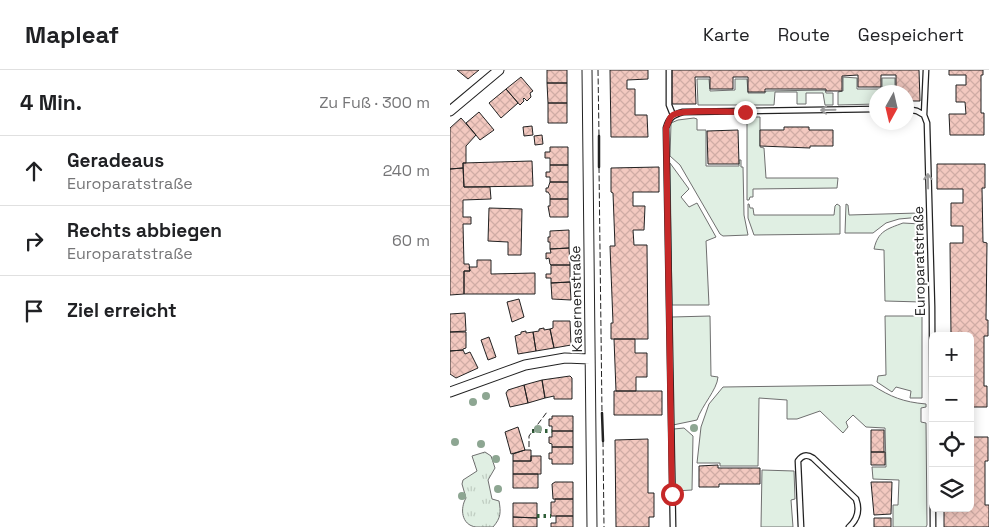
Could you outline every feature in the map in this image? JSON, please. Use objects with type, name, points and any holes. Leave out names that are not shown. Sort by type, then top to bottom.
[{"type":"street","points":[[450,111],[500,70]]},
{"type":"street","name":"Kasernenstraße","points":[[587,70],[592,527]]},
{"type":"street","points":[[450,392],[525,365],[565,358],[590,359]]},
{"type":"lane","points":[[669,70],[669,105],[673,115]]},
{"type":"lane","name":"Europaratstraße","points":[[926,70],[924,115],[927,123],[932,307],[932,527]]},
{"type":"lane","points":[[672,527],[666,128],[669,120],[673,115],[683,112],[869,109]]},
{"type":"lane","points":[[914,110],[924,115]]},
{"type":"lane","points":[[801,527],[798,461],[806,455],[813,458],[856,499],[858,515],[849,527]]},
{"type":"green space","points":[[843,77],[857,78],[857,89],[869,89],[869,104],[838,105],[838,92],[843,91]]},
{"type":"green space","points":[[882,78],[895,78],[895,85],[882,85]]},
{"type":"green space","points":[[697,79],[709,79],[710,91],[735,90],[735,79],[747,79],[748,93],[825,90],[826,93],[833,93],[833,105],[825,105],[823,93],[806,93],[806,104],[797,104],[797,92],[775,92],[774,105],[698,105]]},
{"type":"green space","points":[[749,117],[760,117],[760,147],[764,148],[766,178],[838,178],[837,188],[753,189],[753,197],[747,200],[747,123]]},
{"type":"green space","points":[[697,119],[697,130],[706,130],[706,166],[739,166],[739,160],[741,160],[741,167],[743,167],[744,215],[748,235],[723,236],[720,234],[680,165],[670,156],[671,123]]},
{"type":"green space","points":[[670,163],[689,189],[681,197],[689,207],[697,203],[716,237],[706,241],[709,305],[672,305]]},
{"type":"green space","points":[[748,204],[750,208],[753,208],[754,215],[834,215],[837,204],[840,206],[840,234],[754,235],[748,218]]},
{"type":"green space","points":[[846,204],[848,205],[849,215],[918,213],[919,207],[921,208],[921,217],[899,219],[886,223],[873,233],[845,233]]},
{"type":"green space","points":[[903,223],[921,224],[922,302],[885,301],[884,250],[874,249],[881,234]]},
{"type":"green space","points":[[710,316],[711,376],[718,377],[717,382],[697,420],[673,425],[672,317]]},
{"type":"green space","points":[[885,316],[922,316],[922,398],[910,398],[911,391],[896,387],[892,392],[877,382],[878,376],[886,375]]},
{"type":"green space","points":[[872,385],[898,398],[926,404],[926,407],[921,408],[921,422],[926,423],[926,527],[893,527],[893,505],[898,505],[899,480],[873,479],[872,467],[886,467],[885,428],[866,427],[853,415],[846,422],[848,427],[843,433],[820,411],[797,419],[787,419],[787,400],[759,398],[758,466],[720,466],[720,463],[697,463],[701,427],[709,404],[723,387]]},
{"type":"green space","points":[[684,428],[693,436],[692,490],[675,491],[674,429]]},
{"type":"green space","points":[[485,452],[491,456],[495,468],[488,480],[492,499],[499,501],[500,515],[493,527],[476,527],[467,523],[463,516],[463,506],[466,498],[462,484],[463,480],[477,471],[472,456]]},
{"type":"green space","points":[[762,470],[794,471],[795,499],[791,500],[793,527],[761,527]]},
{"type":"building","points":[[457,70],[479,70],[468,79]]},
{"type":"building","points":[[547,70],[567,70],[567,83],[547,83]]},
{"type":"building","points":[[610,70],[648,70],[648,79],[627,80],[627,89],[635,89],[635,115],[647,115],[648,137],[611,137]]},
{"type":"building","points":[[672,70],[919,70],[920,101],[914,101],[914,85],[896,85],[896,75],[881,75],[881,85],[858,87],[858,75],[842,76],[842,91],[826,91],[826,89],[765,89],[765,92],[748,92],[748,77],[733,77],[733,89],[710,89],[710,77],[695,77],[696,104],[672,104]]},
{"type":"building","points":[[949,70],[983,70],[983,75],[981,75],[981,113],[984,113],[984,135],[950,135],[949,114],[966,114],[965,102],[956,102],[956,85],[966,85],[966,75],[949,75]]},
{"type":"building","points":[[521,77],[533,91],[530,93],[531,97],[527,101],[524,98],[520,105],[506,89]]},
{"type":"building","points":[[547,83],[567,83],[567,103],[548,103]]},
{"type":"building","points":[[506,89],[518,103],[501,118],[489,103]]},
{"type":"building","points":[[548,103],[567,103],[567,123],[548,123]]},
{"type":"building","points":[[479,112],[494,130],[480,140],[466,123]]},
{"type":"building","points":[[461,118],[476,135],[466,146],[466,163],[463,163],[463,168],[450,169],[450,128]]},
{"type":"building","points":[[532,126],[533,135],[524,136],[523,127]]},
{"type":"building","points":[[784,127],[809,127],[809,130],[833,130],[833,146],[810,146],[810,148],[760,146],[760,130],[784,130]]},
{"type":"building","points":[[738,130],[739,164],[708,164],[707,131]]},
{"type":"building","points":[[542,135],[543,144],[535,145],[534,136]]},
{"type":"building","points":[[550,147],[568,147],[568,165],[550,165],[550,158],[545,158],[545,152],[550,152]]},
{"type":"building","points":[[532,161],[533,186],[464,187],[463,163]]},
{"type":"building","points":[[937,164],[985,164],[985,188],[982,188],[983,242],[987,243],[986,320],[988,320],[988,336],[984,336],[984,386],[987,386],[987,407],[974,407],[974,332],[951,332],[950,243],[963,243],[963,226],[951,226],[951,203],[963,203],[963,189],[937,189]]},
{"type":"building","points":[[550,165],[568,165],[568,182],[550,182],[550,177],[546,177],[546,172],[550,172]]},
{"type":"building","points":[[659,167],[659,192],[633,192],[633,206],[645,206],[644,230],[633,230],[634,245],[647,245],[648,339],[611,339],[611,323],[613,323],[610,246],[615,246],[611,168]]},
{"type":"building","points":[[463,168],[464,187],[490,187],[491,199],[463,200],[463,217],[471,217],[471,224],[463,224],[464,264],[469,264],[470,271],[464,271],[464,294],[450,295],[450,169]]},
{"type":"building","points":[[550,182],[568,182],[568,199],[550,199],[546,188],[548,188]]},
{"type":"building","points":[[550,199],[568,199],[568,217],[550,217],[548,206],[550,206]]},
{"type":"building","points":[[489,208],[522,209],[521,255],[508,255],[508,242],[488,241]]},
{"type":"building","points":[[569,230],[569,248],[550,249],[548,237],[550,237],[550,231]]},
{"type":"building","points":[[569,248],[570,265],[551,265],[549,258],[546,259],[546,253],[551,253],[550,249]]},
{"type":"building","points":[[477,260],[491,260],[491,274],[535,273],[535,294],[464,294],[464,271],[470,271],[469,267],[477,267]]},
{"type":"building","points":[[551,265],[570,265],[570,282],[551,283],[551,278],[546,278],[546,274],[551,274]]},
{"type":"building","points":[[570,282],[571,300],[552,299],[551,283]]},
{"type":"building","points":[[519,299],[524,317],[512,322],[507,302]]},
{"type":"building","points":[[465,313],[466,331],[450,332],[450,314]]},
{"type":"building","points":[[553,321],[570,321],[571,345],[554,348],[550,329],[553,328]]},
{"type":"building","points":[[544,328],[544,330],[550,329],[554,348],[536,351],[533,332]]},
{"type":"building","points":[[526,331],[526,333],[533,332],[536,351],[518,354],[515,336]]},
{"type":"building","points":[[450,332],[466,332],[466,348],[450,351]]},
{"type":"building","points":[[489,337],[496,357],[488,360],[481,340]]},
{"type":"building","points":[[614,339],[635,339],[635,353],[647,353],[647,377],[636,377],[636,391],[616,391]]},
{"type":"building","points":[[463,350],[465,354],[470,352],[478,368],[456,378],[450,374],[450,351]]},
{"type":"building","points":[[570,376],[572,378],[572,399],[554,399],[554,396],[545,398],[542,380]]},
{"type":"building","points":[[542,380],[545,398],[528,403],[524,385]]},
{"type":"building","points":[[524,385],[528,403],[510,407],[506,393],[508,390]]},
{"type":"building","points":[[614,391],[662,391],[662,415],[614,415]]},
{"type":"building","points":[[552,416],[573,416],[573,431],[552,431],[552,426],[549,426],[549,419],[552,419]]},
{"type":"building","points":[[518,427],[525,450],[511,454],[505,432]]},
{"type":"building","points":[[871,430],[884,430],[884,452],[871,452]]},
{"type":"building","points":[[552,431],[573,431],[573,447],[552,447],[552,444],[549,443],[549,437],[552,437]]},
{"type":"building","points":[[974,437],[988,437],[988,461],[985,461],[985,505],[989,505],[989,527],[944,527],[944,512],[974,512]]},
{"type":"building","points":[[648,439],[648,493],[654,493],[654,517],[649,517],[649,527],[616,527],[615,440]]},
{"type":"building","points":[[552,447],[573,447],[573,464],[552,464],[552,459],[549,459],[549,453],[552,453]]},
{"type":"building","points":[[531,450],[531,461],[513,461],[513,454]]},
{"type":"building","points":[[871,452],[885,452],[885,465],[871,465]]},
{"type":"building","points":[[531,456],[541,456],[541,474],[513,474],[513,461],[531,461]]},
{"type":"building","points":[[718,465],[718,468],[760,468],[760,484],[719,484],[719,487],[699,487],[699,466]]},
{"type":"building","points":[[513,474],[538,474],[538,488],[513,488]]},
{"type":"building","points":[[555,482],[573,482],[573,499],[553,499],[552,484]]},
{"type":"building","points":[[871,482],[892,482],[891,514],[874,515]]},
{"type":"building","points":[[555,499],[573,499],[573,516],[551,516],[551,502],[555,502]]},
{"type":"building","points":[[513,503],[537,503],[537,518],[513,517]]},
{"type":"building","points":[[556,516],[573,516],[573,527],[551,527],[551,523],[556,523]]},
{"type":"building","points":[[513,517],[537,518],[537,527],[513,527]]},
{"type":"building","points":[[874,518],[891,518],[891,527],[874,527]]},
{"type":"hedge","points":[[532,431],[552,431]]},
{"type":"hedge","points":[[537,516],[551,516]]},
{"type":"fence","points":[[598,70],[599,136]]},
{"type":"fence","points":[[599,167],[602,413]]},
{"type":"fence","points":[[529,447],[529,436],[547,412]]},
{"type":"fence","points":[[603,441],[604,527]]},
{"type":"wall","points":[[599,136],[599,167]]},
{"type":"wall","points":[[602,413],[603,441]]},
{"type":"route","points":[[672,494],[666,128],[673,115],[683,112],[745,112]]}]
